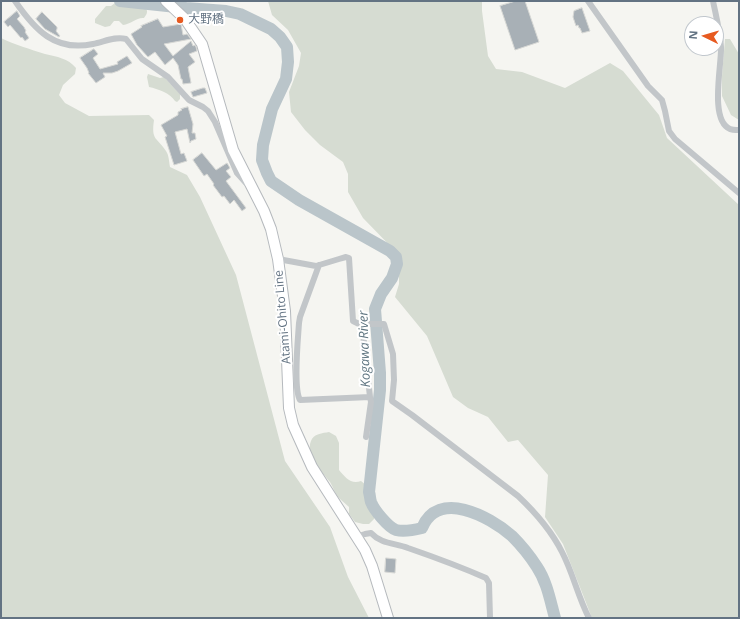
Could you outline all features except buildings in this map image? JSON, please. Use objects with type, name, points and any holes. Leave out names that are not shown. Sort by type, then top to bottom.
[{"type":"main road","name":"Atami-Ohito Line","points":[[166,1],[180,14],[197,34],[202,44],[233,150],[271,229],[278,259],[285,311],[289,408],[293,425],[312,467],[365,550],[372,566],[388,618]]},
{"type":"street","points":[[15,1],[26,16],[48,38],[57,42],[79,46],[118,38],[126,39],[142,59],[168,76],[189,100],[208,111],[215,122],[237,172],[251,186]]},
{"type":"street","points":[[588,1],[648,86],[662,100],[669,131],[675,139],[739,192]]},
{"type":"street","points":[[713,1],[721,47],[718,94],[720,114],[724,125],[730,129],[739,130]]},
{"type":"street","points":[[278,259],[312,266],[346,257],[349,258],[353,321],[359,324],[384,324],[393,354],[394,365],[392,401],[518,496],[530,507],[552,533],[563,553],[589,618]]},
{"type":"street","points":[[320,265],[300,317],[297,373],[299,399],[302,401],[370,397]]},
{"type":"street","points":[[365,324],[371,402],[366,437]]},
{"type":"street","points":[[356,537],[372,533],[376,538],[384,542],[407,547],[486,578],[489,583],[490,618]]},
{"type":"shaded area","points":[[268,1],[482,1],[488,56],[496,69],[522,72],[565,88],[610,63],[623,71],[659,115],[667,138],[739,205],[739,618],[592,618],[563,544],[545,517],[548,475],[518,440],[508,442],[488,417],[468,408],[453,397],[427,336],[395,297],[399,284],[399,255],[363,218],[348,192],[348,174],[343,162],[320,145],[305,130],[291,112],[289,92],[299,66],[301,53],[288,30],[272,15]]},
{"type":"shaded area","points":[[115,3],[146,8],[147,13],[144,18],[123,25],[119,21],[114,21],[110,26],[105,27],[95,23],[95,19],[106,6],[111,6]]},
{"type":"shaded area","points":[[1,38],[23,47],[62,58],[73,65],[76,68],[75,74],[63,85],[59,95],[65,103],[89,116],[149,115],[154,120],[154,135],[167,153],[170,167],[187,175],[200,197],[236,275],[285,461],[330,527],[348,577],[369,618],[1,618]]},
{"type":"shaded area","points":[[725,39],[730,39],[739,54],[739,120],[731,115],[722,96]]},
{"type":"shaded area","points":[[148,74],[160,78],[164,77],[180,94],[180,99],[177,102],[160,90],[149,87],[147,77]]},
{"type":"shaded area","points":[[329,432],[336,436],[339,443],[339,470],[348,480],[354,482],[361,481],[366,485],[367,500],[374,512],[374,519],[369,524],[355,522],[349,514],[349,507],[335,493],[330,482],[319,468],[310,452],[312,439],[318,434]]},
{"type":"waterway","name":"Kogawa River","points":[[120,1],[226,11],[240,14],[271,29],[280,37],[287,47],[288,62],[286,79],[272,109],[263,145],[262,160],[271,181],[299,200],[390,251],[396,257],[397,264],[392,278],[381,294],[375,309],[380,390],[369,492],[371,502],[385,522],[399,531],[422,528],[430,516],[440,510],[451,508],[478,514],[502,528],[512,536],[525,551],[540,573],[546,585],[555,618]]},
{"type":"place","name":"大野橋","points":[[180,20]]}]
